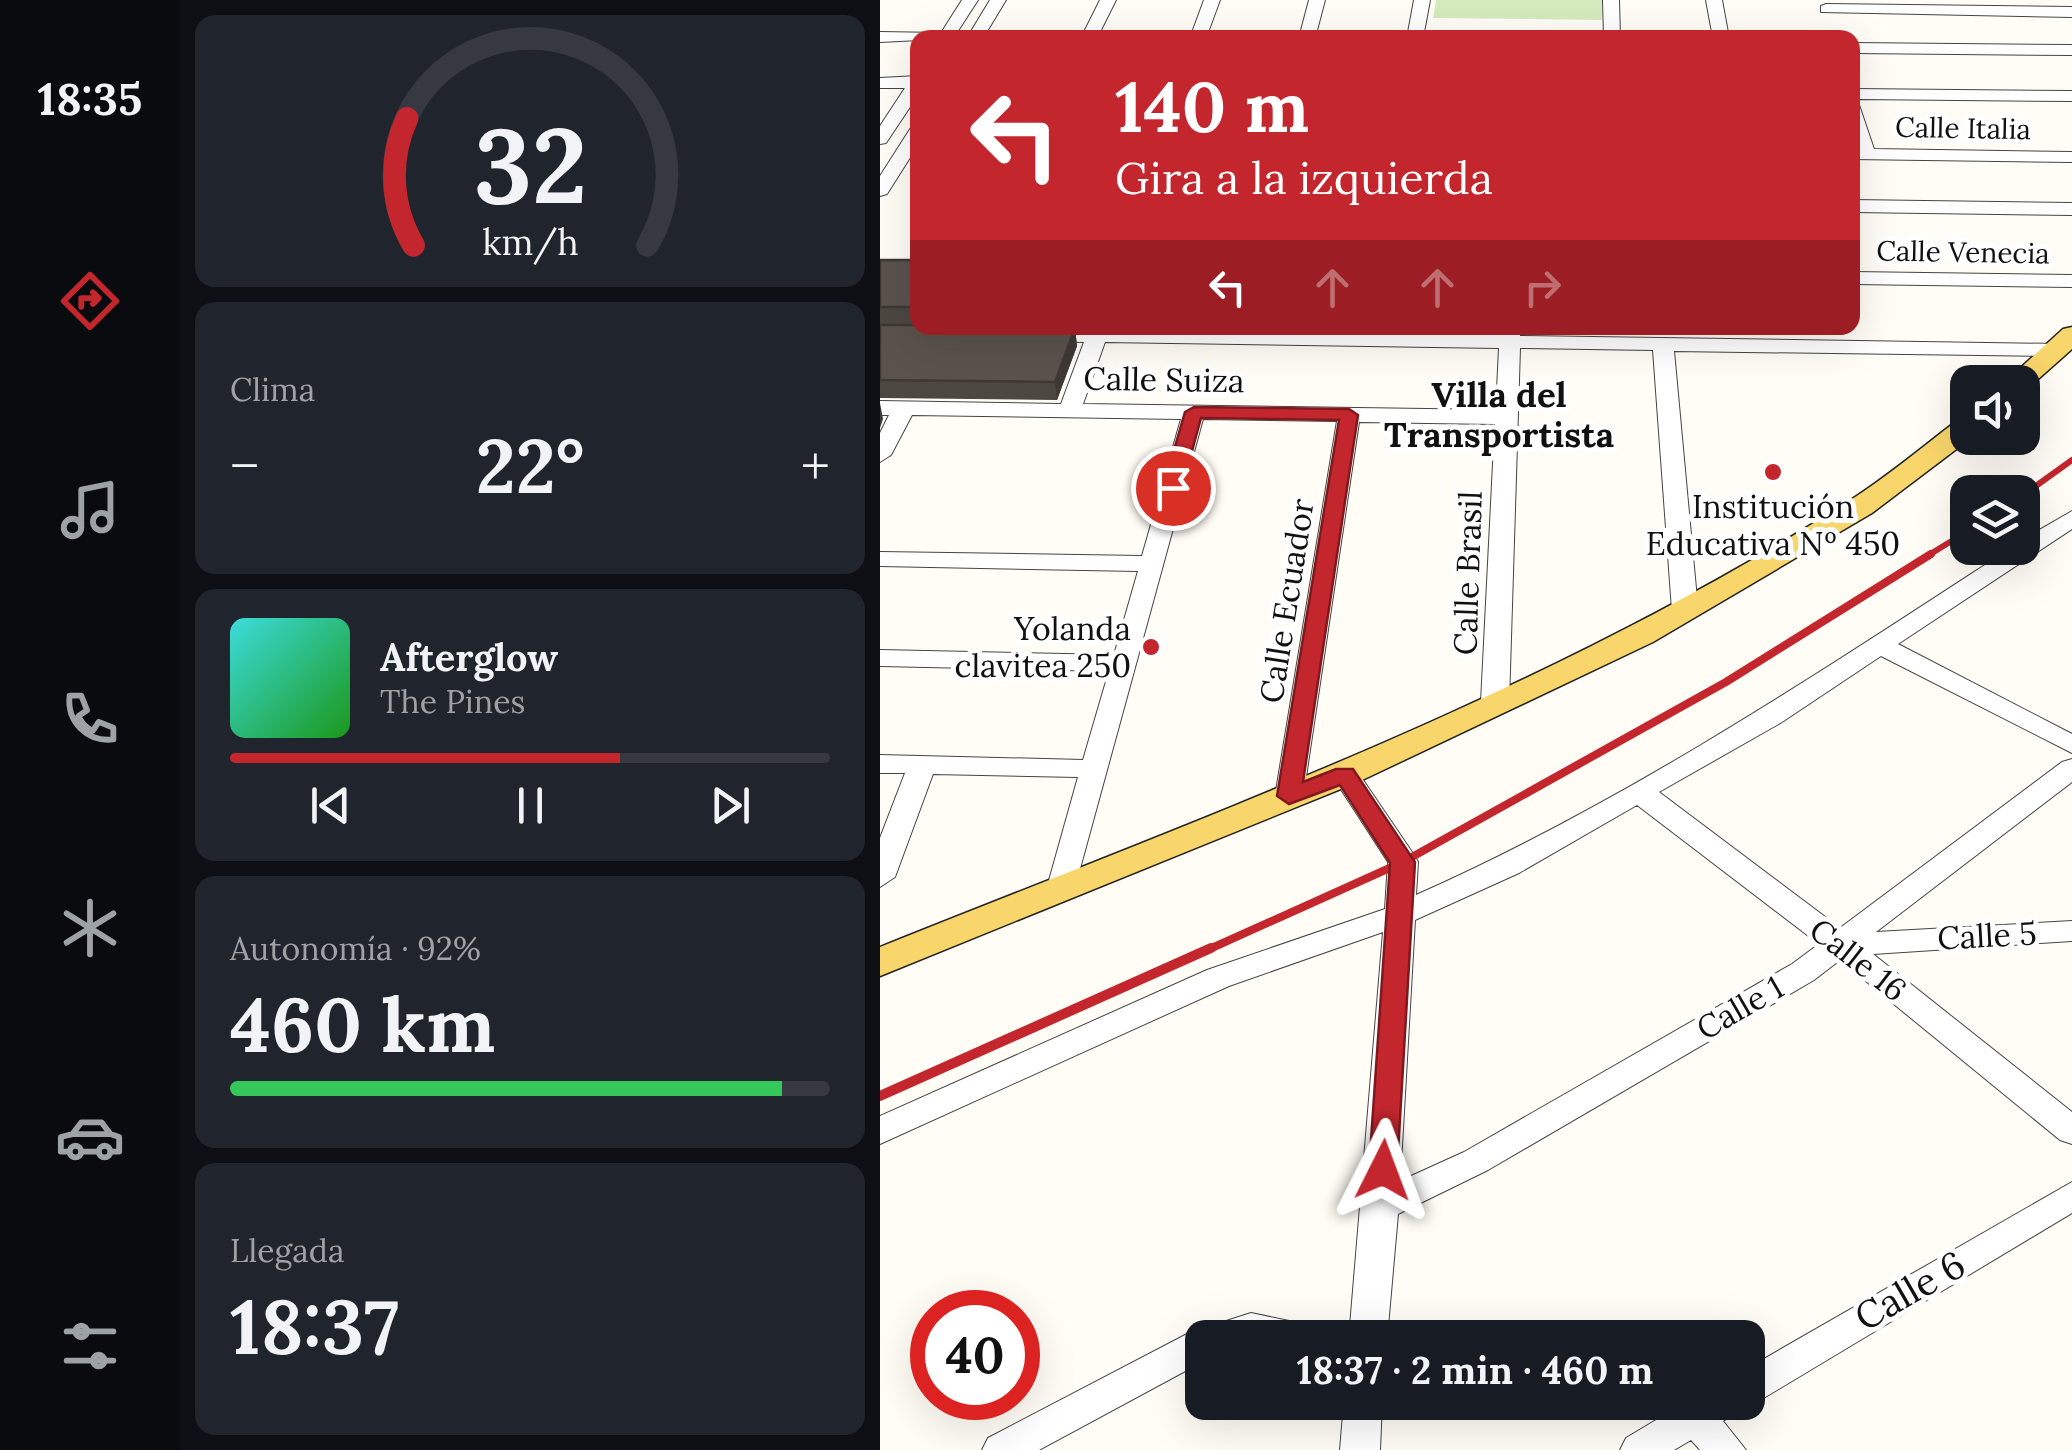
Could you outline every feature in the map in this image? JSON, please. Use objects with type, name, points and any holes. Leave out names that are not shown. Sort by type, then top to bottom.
[{"type":"main road","points":[[2040,368],[2062,353]]},
{"type":"main road","points":[[880,962],[1344,774],[1588,661],[1685,610],[1860,507],[1950,440]]},
{"type":"street","points":[[953,30],[970,0]]},
{"type":"street","points":[[979,30],[998,0]]},
{"type":"street","points":[[1093,30],[1108,0]]},
{"type":"street","points":[[1201,30],[1212,0]]},
{"type":"street","points":[[1309,30],[1317,0]]},
{"type":"street","points":[[1416,30],[1422,0]]},
{"type":"street","points":[[1610,0],[1612,30]]},
{"type":"street","points":[[1714,0],[1720,30]]},
{"type":"street","points":[[1826,11],[2072,12]]},
{"type":"street","points":[[880,37],[910,37]]},
{"type":"street","points":[[1860,48],[2072,50]]},
{"type":"street","points":[[880,83],[910,86]]},
{"type":"street","points":[[880,94],[910,88]]},
{"type":"street","points":[[1860,94],[2072,96]]},
{"type":"street","points":[[880,140],[910,95]]},
{"type":"street","points":[[1860,105],[2072,108]]},
{"type":"street","points":[[880,140],[910,138]]},
{"type":"street","points":[[880,190],[910,145]]},
{"type":"street","name":"Calle Italia","points":[[1860,154],[2072,156]]},
{"type":"street","points":[[1860,206],[2072,209]]},
{"type":"street","name":"Calle Venecia","points":[[1860,278],[2072,281]]},
{"type":"street","points":[[1069,411],[1098,335]]},
{"type":"street","points":[[1510,335],[1663,344],[2062,353]]},
{"type":"street","name":"Calle Brasil","points":[[1495,702],[1510,335]]},
{"type":"street","points":[[1663,344],[1685,610]]},
{"type":"street","points":[[880,455],[892,408]]},
{"type":"street","name":"Calle Suiza","points":[[892,408],[1506,417]]},
{"type":"street","points":[[1061,891],[1194,412]]},
{"type":"street","name":"Calle Ecuador","points":[[1289,796],[1349,415]]},
{"type":"street","points":[[880,1131],[1218,978],[1397,916],[1493,873],[1642,794],[1882,646],[2072,518]]},
{"type":"street","points":[[880,559],[1152,564]]},
{"type":"street","points":[[1882,646],[2072,745]]},
{"type":"street","points":[[880,658],[1124,663]]},
{"type":"street","points":[[880,764],[1095,769]]},
{"type":"street","points":[[880,877],[922,765]]},
{"type":"street","name":"Calle 1","points":[[1381,1206],[1476,1161],[1842,945],[2072,768]]},
{"type":"street","points":[[1344,774],[1403,862],[1370,1320]]},
{"type":"street","name":"Calle 16","points":[[1642,794],[1842,945],[2072,1131]]},
{"type":"street","name":"Calle 5","points":[[1842,945],[2072,931]]},
{"type":"street","name":"Calle 6","points":[[1765,1377],[2072,1196]]},
{"type":"street","points":[[1002,1450],[1185,1353]]},
{"type":"street","points":[[1360,1450],[1362,1420]]},
{"type":"street","points":[[1640,1450],[1691,1420]]},
{"type":"street","points":[[1712,1420],[1726,1450]]},
{"type":"green space","points":[[1436,0],[1602,0],[1602,20],[1433,18]]},
{"type":"building","points":[[880,260],[910,260],[910,307],[880,307]]},
{"type":"building","points":[[880,325],[910,325],[910,335],[1072,335],[1055,382],[880,380]]},
{"type":"railway","points":[[2040,483],[2072,460]]},
{"type":"railway","points":[[1927,556],[1950,542]]},
{"type":"railway","points":[[1205,951],[1403,862],[1726,682],[1931,554]]},
{"type":"railway","points":[[880,1096],[1211,948]]},
{"type":"place","name":"Institución Educativa Nº 450","points":[[1773,472]]},
{"type":"place","name":"Yolanda clavitea 250","points":[[1151,647]]},
{"type":"district","name":"Villa del Transportista","points":[[1499,415]]},
{"type":"route","points":[[1173,488],[1194,412],[1349,415],[1289,796],[1344,774],[1403,862],[1383,1170]]}]
